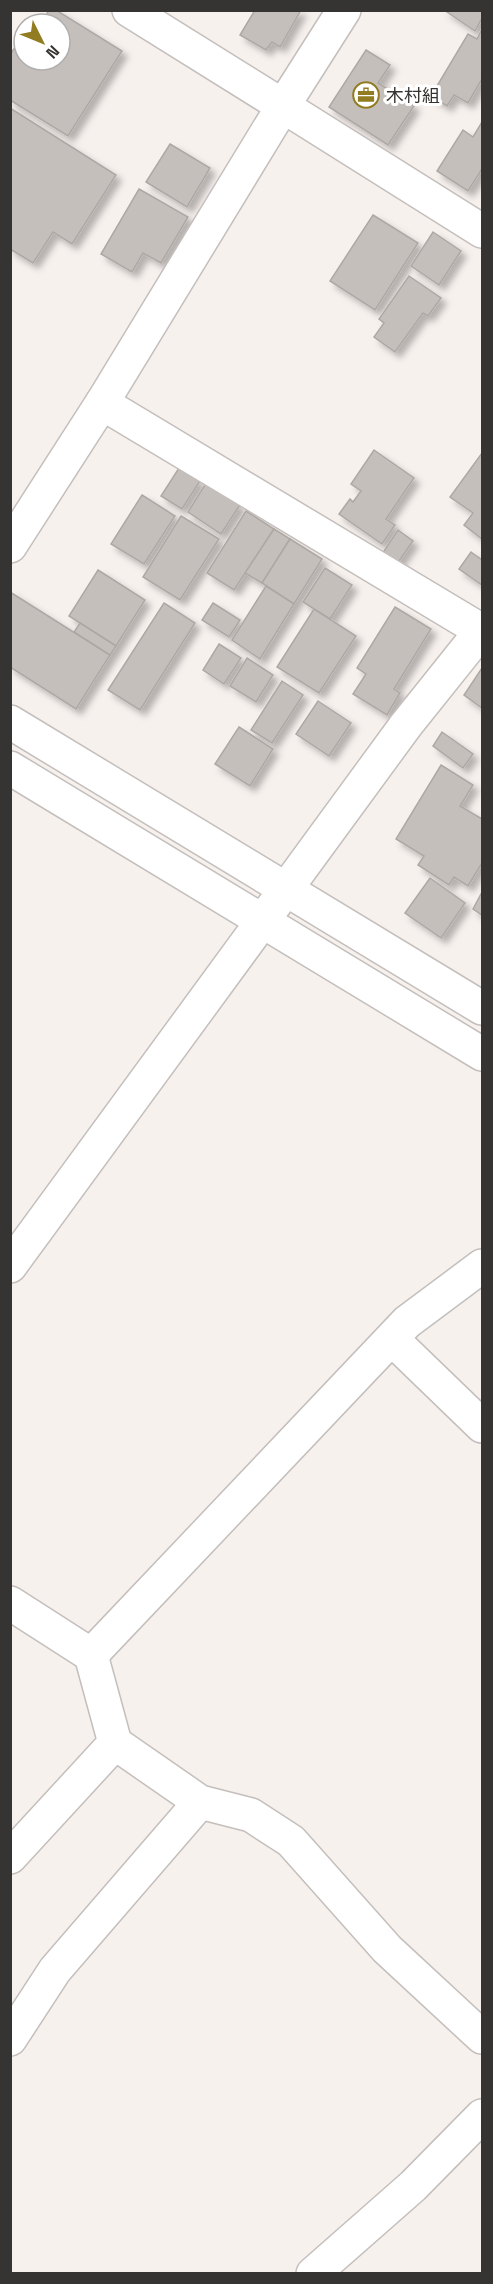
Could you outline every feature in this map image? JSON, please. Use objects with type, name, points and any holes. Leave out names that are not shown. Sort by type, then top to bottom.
[{"type":"street","points":[[129,10],[483,231]]},
{"type":"street","points":[[10,546],[102,403],[344,10]]},
{"type":"street","points":[[10,1266],[406,726],[482,631],[102,403]]},
{"type":"street","points":[[10,722],[483,1008]]},
{"type":"street","points":[[10,768],[483,1054]]},
{"type":"street","points":[[91,1654],[407,1322],[483,1266]]},
{"type":"street","points":[[392,1339],[483,1426]]},
{"type":"street","points":[[10,1603],[91,1654],[115,1743],[200,1802],[251,1815],[291,1841],[387,1949],[483,2037]]},
{"type":"street","points":[[10,1857],[115,1743]]},
{"type":"street","points":[[10,2039],[55,1970],[200,1802]]},
{"type":"street","points":[[313,2274],[413,2186],[483,2116]]},
{"type":"building","points":[[255,10],[301,10],[280,47],[272,42],[266,50],[240,35]]},
{"type":"building","points":[[444,10],[482,10],[482,18],[475,31]]},
{"type":"building","points":[[72,20],[122,51],[68,136],[10,100],[10,55],[12,52],[12,72],[72,72]]},
{"type":"building","points":[[482,29],[482,79],[468,103],[454,95],[447,106],[431,96],[468,34],[477,39]]},
{"type":"building","name":"木村組","points":[[366,50],[390,65],[378,83],[414,106],[388,145],[329,107]]},
{"type":"building","points":[[10,108],[116,175],[72,244],[53,232],[33,263],[10,249]]},
{"type":"building","points":[[482,122],[482,169],[468,191],[437,171],[463,130],[473,137]]},
{"type":"building","points":[[170,144],[210,168],[187,207],[146,182]]},
{"type":"building","points":[[139,189],[188,217],[161,263],[143,253],[132,272],[101,254]]},
{"type":"building","points":[[373,215],[418,243],[375,310],[330,281]]},
{"type":"building","points":[[433,232],[461,251],[439,285],[411,266]]},
{"type":"building","points":[[409,276],[441,298],[428,316],[423,313],[395,352],[374,337],[384,323],[379,319]]},
{"type":"building","points":[[374,450],[414,478],[386,519],[395,525],[382,544],[339,514],[350,499],[353,502],[361,491],[351,484]]},
{"type":"building","points":[[482,453],[482,539],[464,525],[473,513],[450,497]]},
{"type":"building","points":[[179,468],[200,481],[182,509],[161,496]]},
{"type":"building","points":[[206,483],[240,505],[221,534],[188,512]]},
{"type":"building","points":[[142,495],[175,516],[144,564],[111,544]]},
{"type":"building","points":[[246,511],[274,529],[234,590],[207,573]]},
{"type":"building","points":[[181,516],[219,539],[180,600],[143,577]]},
{"type":"building","points":[[274,529],[290,539],[262,583],[245,573]]},
{"type":"building","points":[[398,530],[413,541],[397,564],[382,554]]},
{"type":"building","points":[[290,539],[322,559],[294,604],[262,583]]},
{"type":"building","points":[[471,552],[482,560],[482,585],[459,569]]},
{"type":"building","points":[[325,568],[352,585],[330,619],[303,602]]},
{"type":"building","points":[[98,570],[145,600],[116,646],[69,616]]},
{"type":"building","points":[[266,586],[294,604],[260,659],[232,640]]},
{"type":"building","points":[[10,592],[110,655],[76,709],[10,667]]},
{"type":"building","points":[[164,603],[195,623],[140,710],[108,690]]},
{"type":"building","points":[[213,603],[240,620],[229,637],[202,620]]},
{"type":"building","points":[[395,607],[431,629],[394,689],[400,693],[387,715],[353,694],[366,674],[357,668]]},
{"type":"building","points":[[314,609],[356,636],[319,693],[277,667]]},
{"type":"building","points":[[80,623],[116,646],[110,655],[74,632]]},
{"type":"building","points":[[219,644],[241,658],[224,684],[203,670]]},
{"type":"building","points":[[247,658],[273,675],[256,702],[230,686]]},
{"type":"building","points":[[482,668],[482,708],[464,695]]},
{"type":"building","points":[[282,681],[303,695],[272,743],[251,730]]},
{"type":"building","points":[[318,701],[351,723],[329,756],[296,734]]},
{"type":"building","points":[[239,727],[273,749],[250,786],[215,764]]},
{"type":"building","points":[[442,732],[473,754],[463,768],[433,746]]},
{"type":"building","points":[[441,765],[473,785],[460,806],[482,819],[482,863],[468,886],[454,877],[449,885],[418,865],[424,856],[396,839]]},
{"type":"building","points":[[430,878],[465,903],[441,938],[405,913]]},
{"type":"building","points":[[482,892],[482,915],[473,909]]},
{"type":"place","name":"木村組","points":[[366,95]]}]
